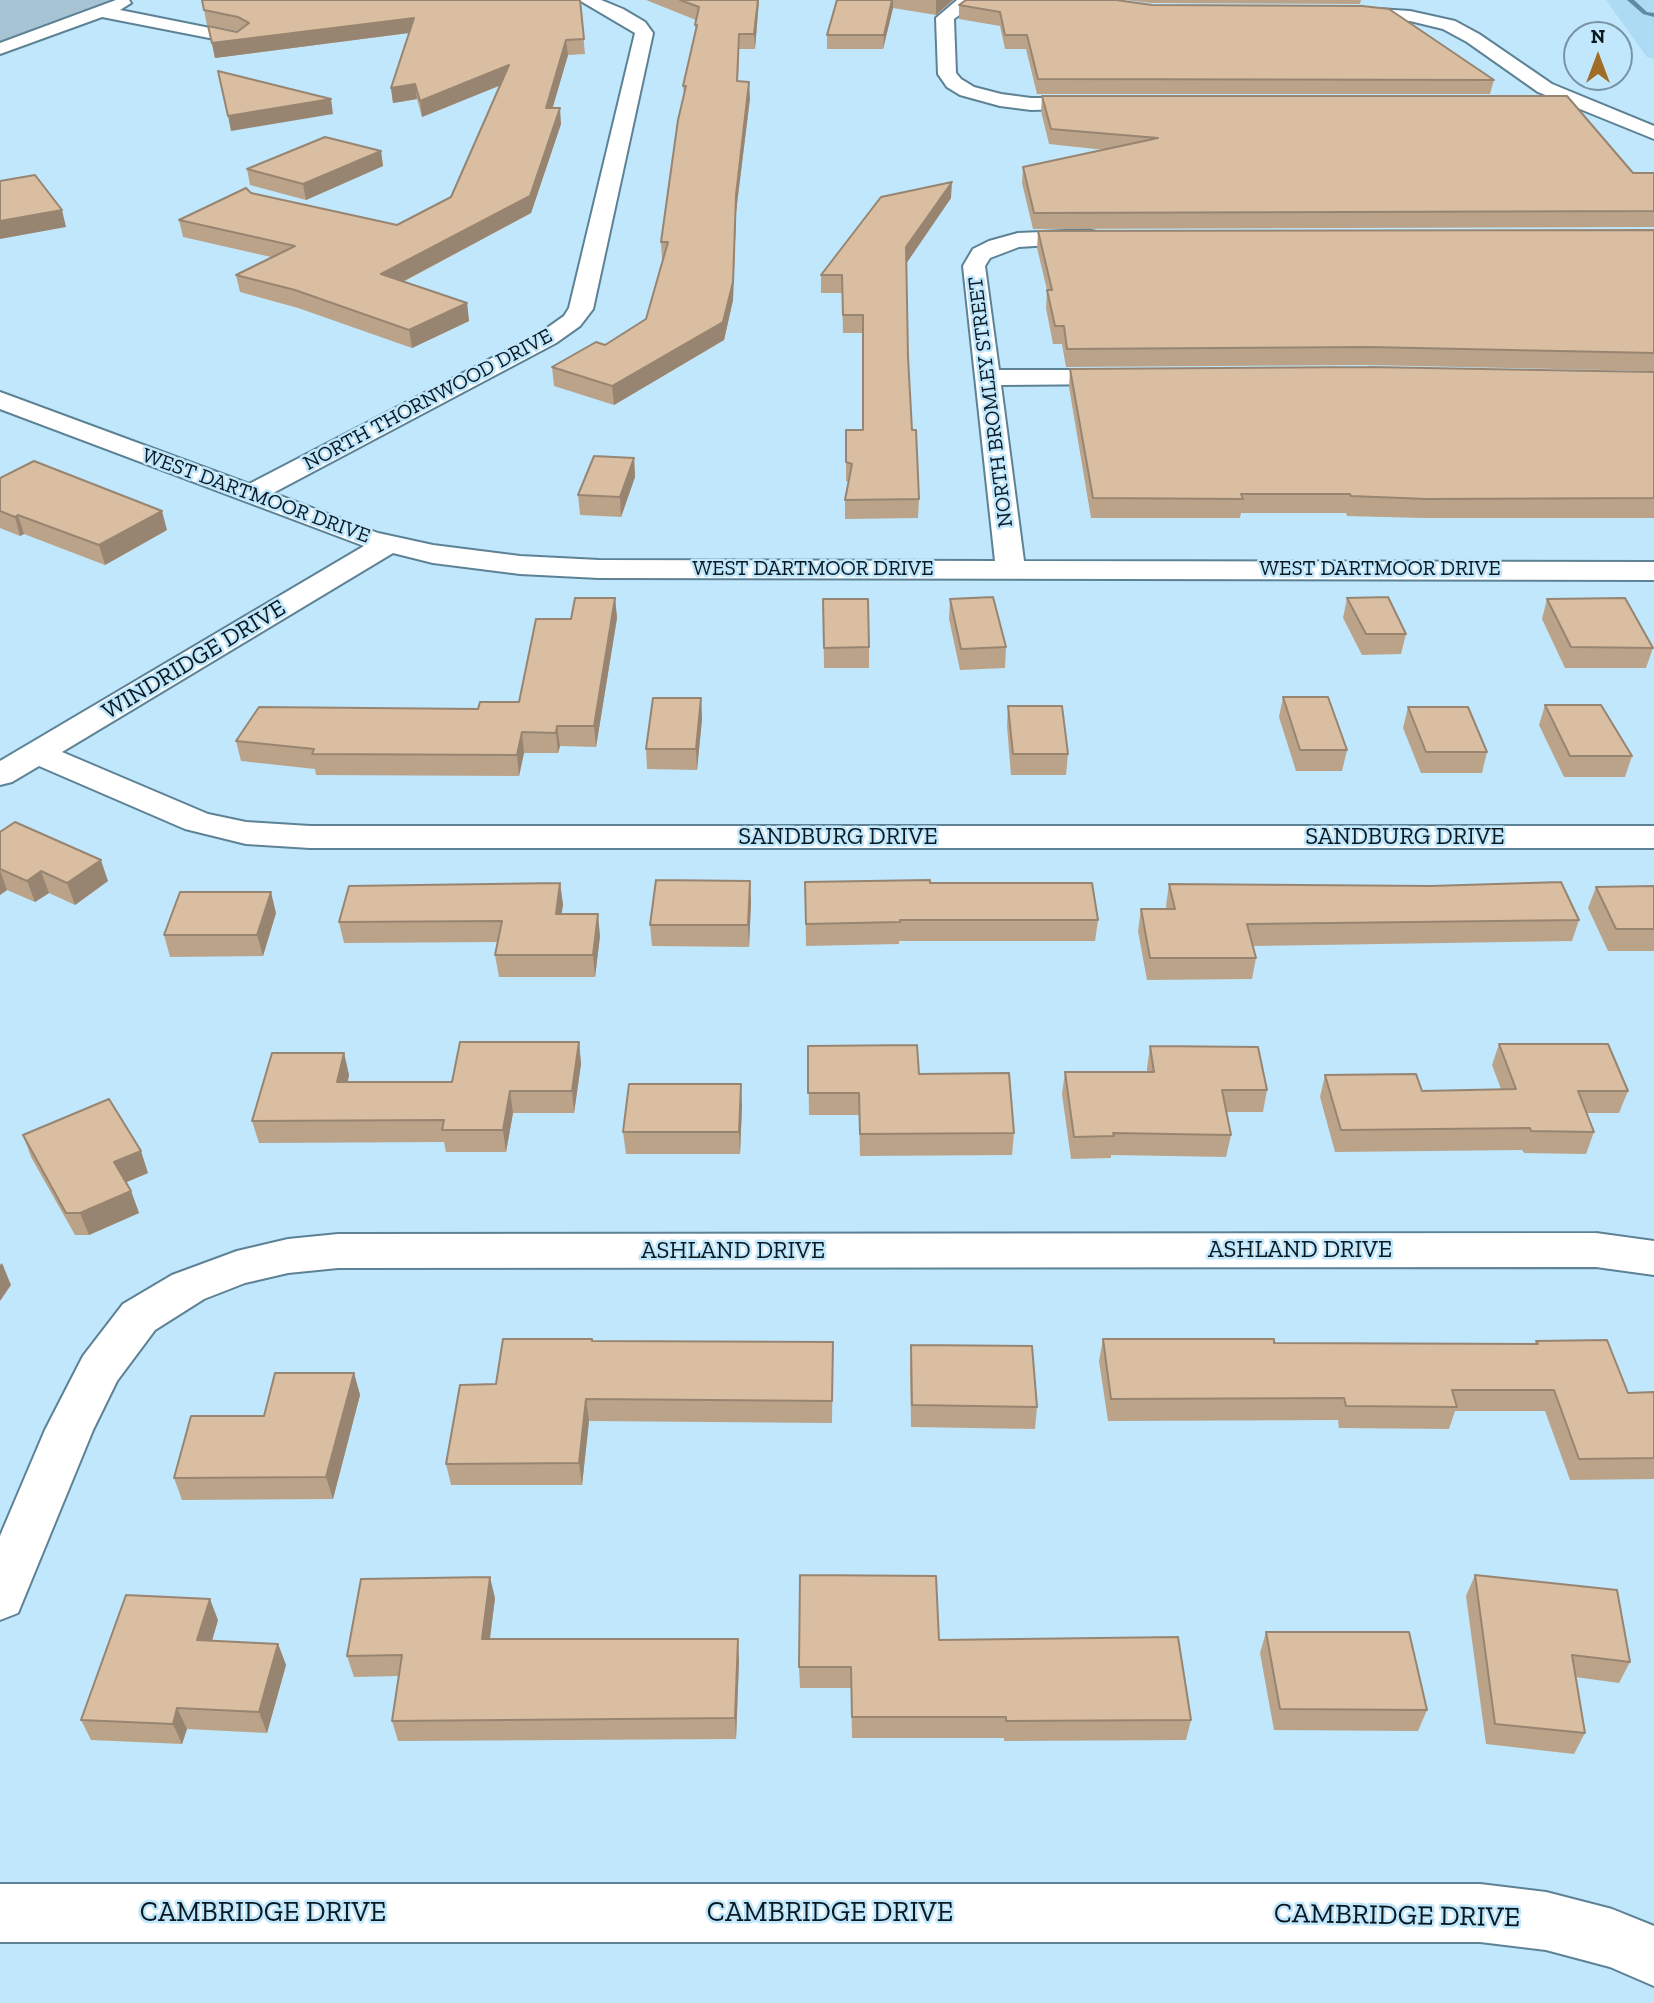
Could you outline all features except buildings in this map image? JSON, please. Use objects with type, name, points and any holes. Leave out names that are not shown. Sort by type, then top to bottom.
[{"type":"street","points":[[0,49],[134,0]]},
{"type":"street","name":"NORTH THORNWOOD DRIVE","points":[[249,495],[548,338],[572,321],[581,309],[644,33],[639,26],[617,13],[587,0]]},
{"type":"street","points":[[971,0],[960,5],[945,18],[947,74],[954,83],[967,91],[1000,100],[1031,104],[1119,104]]},
{"type":"street","points":[[100,11],[240,39]]},
{"type":"street","points":[[1321,12],[1398,14],[1449,25],[1473,38],[1545,88],[1654,133]]},
{"type":"street","points":[[1538,103],[1576,103]]},
{"type":"street","name":"NORTH BROMLEY STREET","points":[[1010,569],[974,266],[981,254],[997,246],[1042,237],[1112,237]]},
{"type":"street","points":[[987,378],[1145,377]]},
{"type":"street","name":"WEST DARTMOOR DRIVE","points":[[0,400],[346,531],[388,544],[466,559],[562,568],[1654,571]]},
{"type":"street","name":"WINDRIDGE DRIVE","points":[[0,775],[388,544]]},
{"type":"street","name":"SANDBURG DRIVE","points":[[37,753],[197,822],[246,833],[310,837],[1654,837]]},
{"type":"street","name":"ASHLAND DRIVE","points":[[0,1597],[69,1430],[99,1370],[139,1317],[188,1287],[237,1268],[288,1256],[338,1251],[1597,1250],[1654,1258]]},
{"type":"street","name":"CAMBRIDGE DRIVE","points":[[0,1913],[1480,1913],[1546,1921],[1612,1938],[1654,1956]]},
{"type":"shaded area","points":[[0,0],[114,0],[0,41]]},
{"type":"shaded area","points":[[1606,0],[1654,0],[1654,59],[1647,57],[1633,38],[1633,21],[1621,21]]},
{"type":"waterway","points":[[1630,0],[1645,13],[1654,15]]}]
